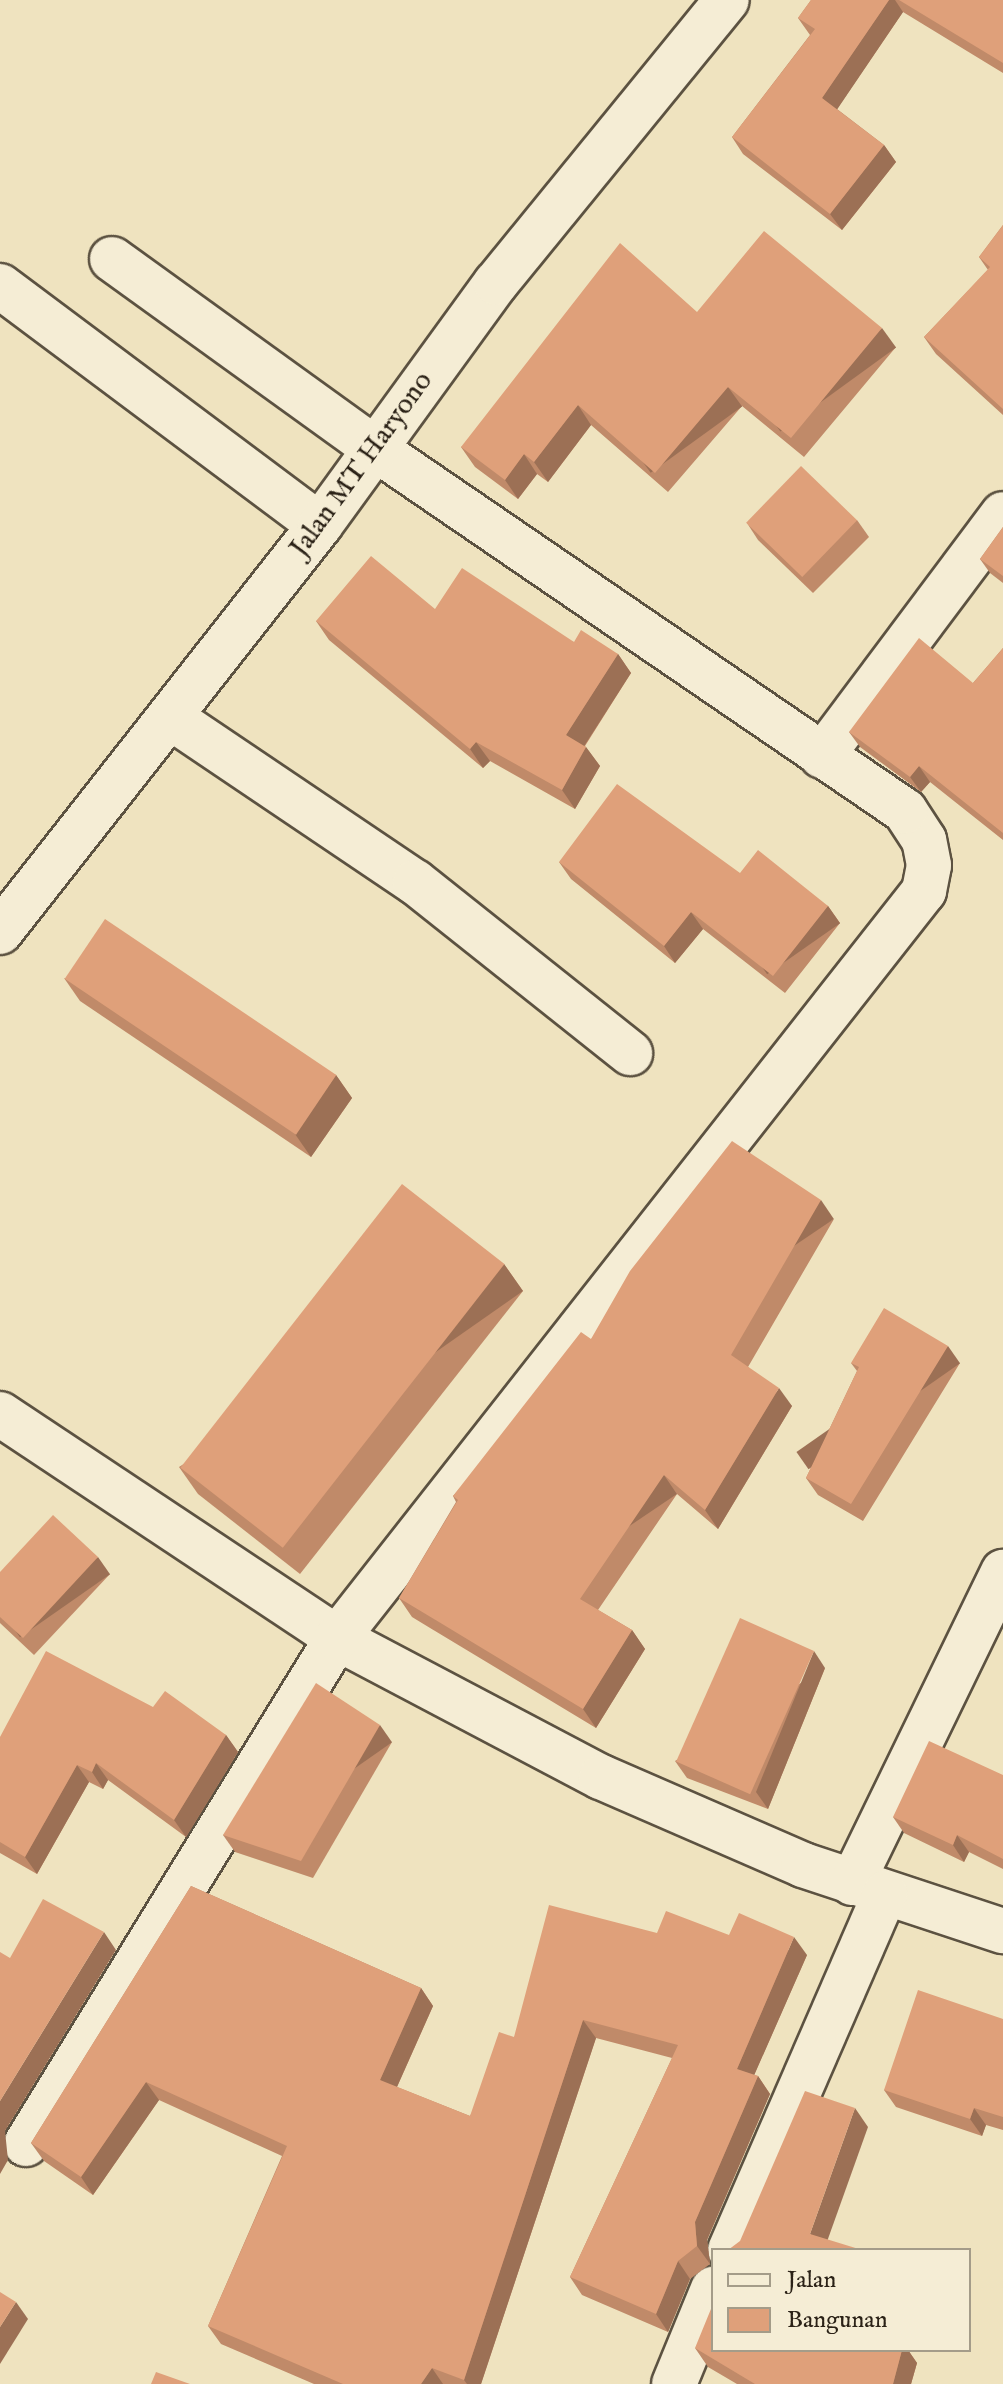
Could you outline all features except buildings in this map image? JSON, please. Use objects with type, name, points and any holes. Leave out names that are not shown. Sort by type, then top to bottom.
[{"type":"street","name":"Jalan MT Haryono","points":[[0,932],[320,525],[496,283],[727,0]]},
{"type":"street","points":[[26,2144],[337,1638],[924,891],[924,840],[905,811],[374,448],[112,259]]},
{"type":"street","points":[[0,286],[320,525]]},
{"type":"street","points":[[822,756],[1003,514]]},
{"type":"street","points":[[170,717],[415,882],[630,1053]]},
{"type":"street","points":[[0,1414],[337,1638],[601,1777],[868,1888],[1003,1931]]},
{"type":"street","points":[[731,2248],[868,1888],[1003,1572]]},
{"type":"street","points":[[674,2384],[711,2294]]}]
